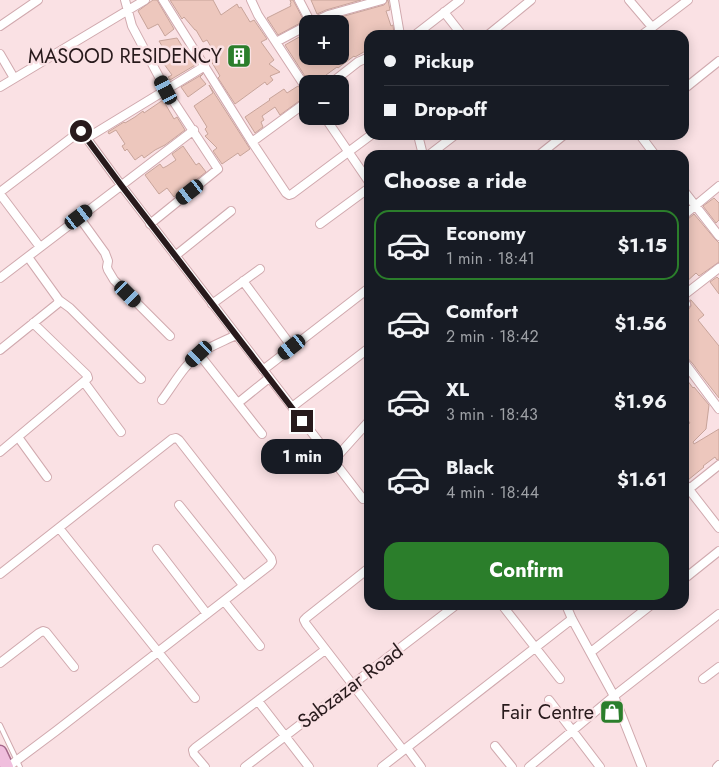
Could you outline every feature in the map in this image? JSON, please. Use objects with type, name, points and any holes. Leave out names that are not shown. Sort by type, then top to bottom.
[{"type":"main road","points":[[0,752],[13,765]]},
{"type":"street","points":[[125,0],[132,26],[166,90],[218,169],[150,224]]},
{"type":"street","points":[[0,87],[145,0]]},
{"type":"street","points":[[163,0],[286,193],[292,194],[365,140]]},
{"type":"street","points":[[252,0],[258,15],[299,77]]},
{"type":"street","points":[[299,0],[305,15]]},
{"type":"street","points":[[328,15],[382,0]]},
{"type":"street","points":[[394,0],[399,30]]},
{"type":"street","points":[[421,30],[460,0]]},
{"type":"street","points":[[494,30],[531,0]]},
{"type":"street","points":[[629,0],[652,27]]},
{"type":"street","points":[[648,30],[688,0]]},
{"type":"street","points":[[0,26],[34,1]]},
{"type":"street","points":[[444,12],[458,30]]},
{"type":"street","points":[[276,42],[299,29]]},
{"type":"street","points":[[0,54],[14,78]]},
{"type":"street","points":[[341,75],[364,59]]},
{"type":"street","points":[[689,85],[719,61]]},
{"type":"street","points":[[87,138],[205,66]]},
{"type":"street","points":[[252,142],[299,108]]},
{"type":"street","points":[[330,125],[364,175]]},
{"type":"street","points":[[0,278],[194,130]]},
{"type":"street","points":[[40,247],[0,193],[81,131],[150,224],[362,499]]},
{"type":"street","points":[[436,150],[449,140]]},
{"type":"street","points":[[545,150],[558,140]]},
{"type":"street","points":[[644,140],[652,150]]},
{"type":"street","points":[[689,210],[719,186]]},
{"type":"street","points":[[320,224],[364,192]]},
{"type":"street","points":[[689,198],[719,236]]},
{"type":"street","points":[[175,256],[231,211]]},
{"type":"street","points":[[79,217],[105,252],[108,270],[114,280],[170,336]]},
{"type":"street","points":[[28,256],[59,300],[70,308],[141,379]]},
{"type":"street","points":[[689,291],[719,268]]},
{"type":"street","points":[[212,304],[260,270]]},
{"type":"street","points":[[243,281],[292,347]]},
{"type":"street","points":[[263,370],[364,292]]},
{"type":"street","points":[[0,350],[57,304],[59,300]]},
{"type":"street","points":[[0,452],[88,378],[33,323]]},
{"type":"street","points":[[162,400],[188,364],[199,354],[236,335]]},
{"type":"street","points":[[292,407],[364,352]]},
{"type":"street","points":[[199,354],[262,434]]},
{"type":"street","points":[[689,369],[719,409]]},
{"type":"street","points":[[238,403],[270,378]]},
{"type":"street","points":[[84,382],[121,432]]},
{"type":"street","points":[[333,461],[364,426]]},
{"type":"street","points":[[18,437],[48,478]]},
{"type":"street","points":[[0,574],[172,439],[176,438],[271,558],[272,562],[13,765]]},
{"type":"street","points":[[689,485],[719,465]]},
{"type":"street","points":[[689,493],[719,528]]},
{"type":"street","points":[[179,505],[244,585]]},
{"type":"street","points":[[59,528],[196,698]]},
{"type":"street","points":[[157,549],[207,614]]},
{"type":"street","points":[[689,575],[719,551]]},
{"type":"street","points":[[364,572],[304,620],[352,685],[421,767]]},
{"type":"street","points":[[224,600],[260,646]]},
{"type":"street","name":"Sabzazar Road","points":[[245,767],[450,610]]},
{"type":"street","points":[[506,610],[560,679]]},
{"type":"street","points":[[568,610],[614,696],[642,767]]},
{"type":"street","points":[[591,652],[645,610]]},
{"type":"street","points":[[529,767],[614,696],[719,614]]},
{"type":"street","points":[[382,767],[572,619]]},
{"type":"street","points":[[0,663],[39,632],[43,631],[46,632],[74,667]]},
{"type":"street","points":[[205,767],[193,750],[326,650]]},
{"type":"street","points":[[704,679],[719,667]]},
{"type":"street","points":[[549,700],[600,767]]},
{"type":"street","points":[[258,701],[309,767]]},
{"type":"street","points":[[495,746],[512,767]]},
{"type":"lane","points":[[0,726],[13,765]]},
{"type":"building","points":[[153,0],[157,0],[174,29],[165,36],[158,24],[148,29],[138,11]]},
{"type":"building","points":[[170,0],[213,0],[221,15],[237,4],[250,22],[254,20],[267,39],[261,42],[274,60],[269,64],[280,72],[270,76],[273,80],[267,85],[265,82],[235,104],[218,78],[220,76],[211,61],[217,57],[207,40],[203,42],[196,30],[184,17],[182,19]]},
{"type":"building","points":[[290,0],[293,0],[301,15],[299,15],[299,24],[278,35],[267,18],[291,6]]},
{"type":"building","points":[[311,0],[361,0],[317,14]]},
{"type":"building","points":[[388,0],[390,10],[386,11],[394,30],[364,30],[364,52],[349,60],[348,15],[384,5]]},
{"type":"building","points":[[299,37],[299,65],[342,65],[326,75],[304,75],[285,45]]},
{"type":"building","points":[[177,38],[185,51],[188,50],[197,64],[170,80],[168,77],[172,75],[164,64],[170,59],[159,41]]},
{"type":"building","points":[[203,74],[200,77],[206,84],[188,97],[181,87]]},
{"type":"building","points":[[209,85],[250,149],[240,156],[238,153],[222,164],[213,151],[217,148],[205,136],[208,134],[205,129],[207,127],[194,106],[213,93]]},
{"type":"building","points":[[298,86],[299,101],[280,115],[275,107],[262,116],[264,120],[261,122],[263,127],[255,133],[245,117],[284,89],[287,93]]},
{"type":"building","points":[[163,100],[174,119],[177,117],[185,130],[144,158],[142,155],[135,160],[127,149],[125,151],[122,146],[125,144],[116,130],[109,134],[108,132],[143,111],[144,113]]},
{"type":"building","points":[[183,146],[196,165],[199,163],[206,172],[174,197],[167,188],[159,194],[145,175],[160,164],[163,168],[176,160],[172,154]]},
{"type":"building","points":[[714,198],[719,203],[719,220],[716,223],[703,206]]},
{"type":"building","points":[[694,214],[719,243],[719,262],[699,276],[696,273],[689,279],[689,218]]},
{"type":"building","points":[[717,277],[719,279],[719,294],[710,282]]},
{"type":"building","points":[[690,300],[704,315],[698,320],[719,346],[719,398],[689,360],[689,309],[691,306]]},
{"type":"building","points":[[689,383],[709,405],[706,429],[693,442],[694,444],[719,429],[719,459],[717,460],[715,457],[689,479],[689,424]]},
{"type":"place","name":"MASOOD RESIDENCY","points":[[239,56]]},
{"type":"place","name":"Fair Centre","points":[[612,712]]},
{"type":"route","points":[[81,131],[302,421]]}]
